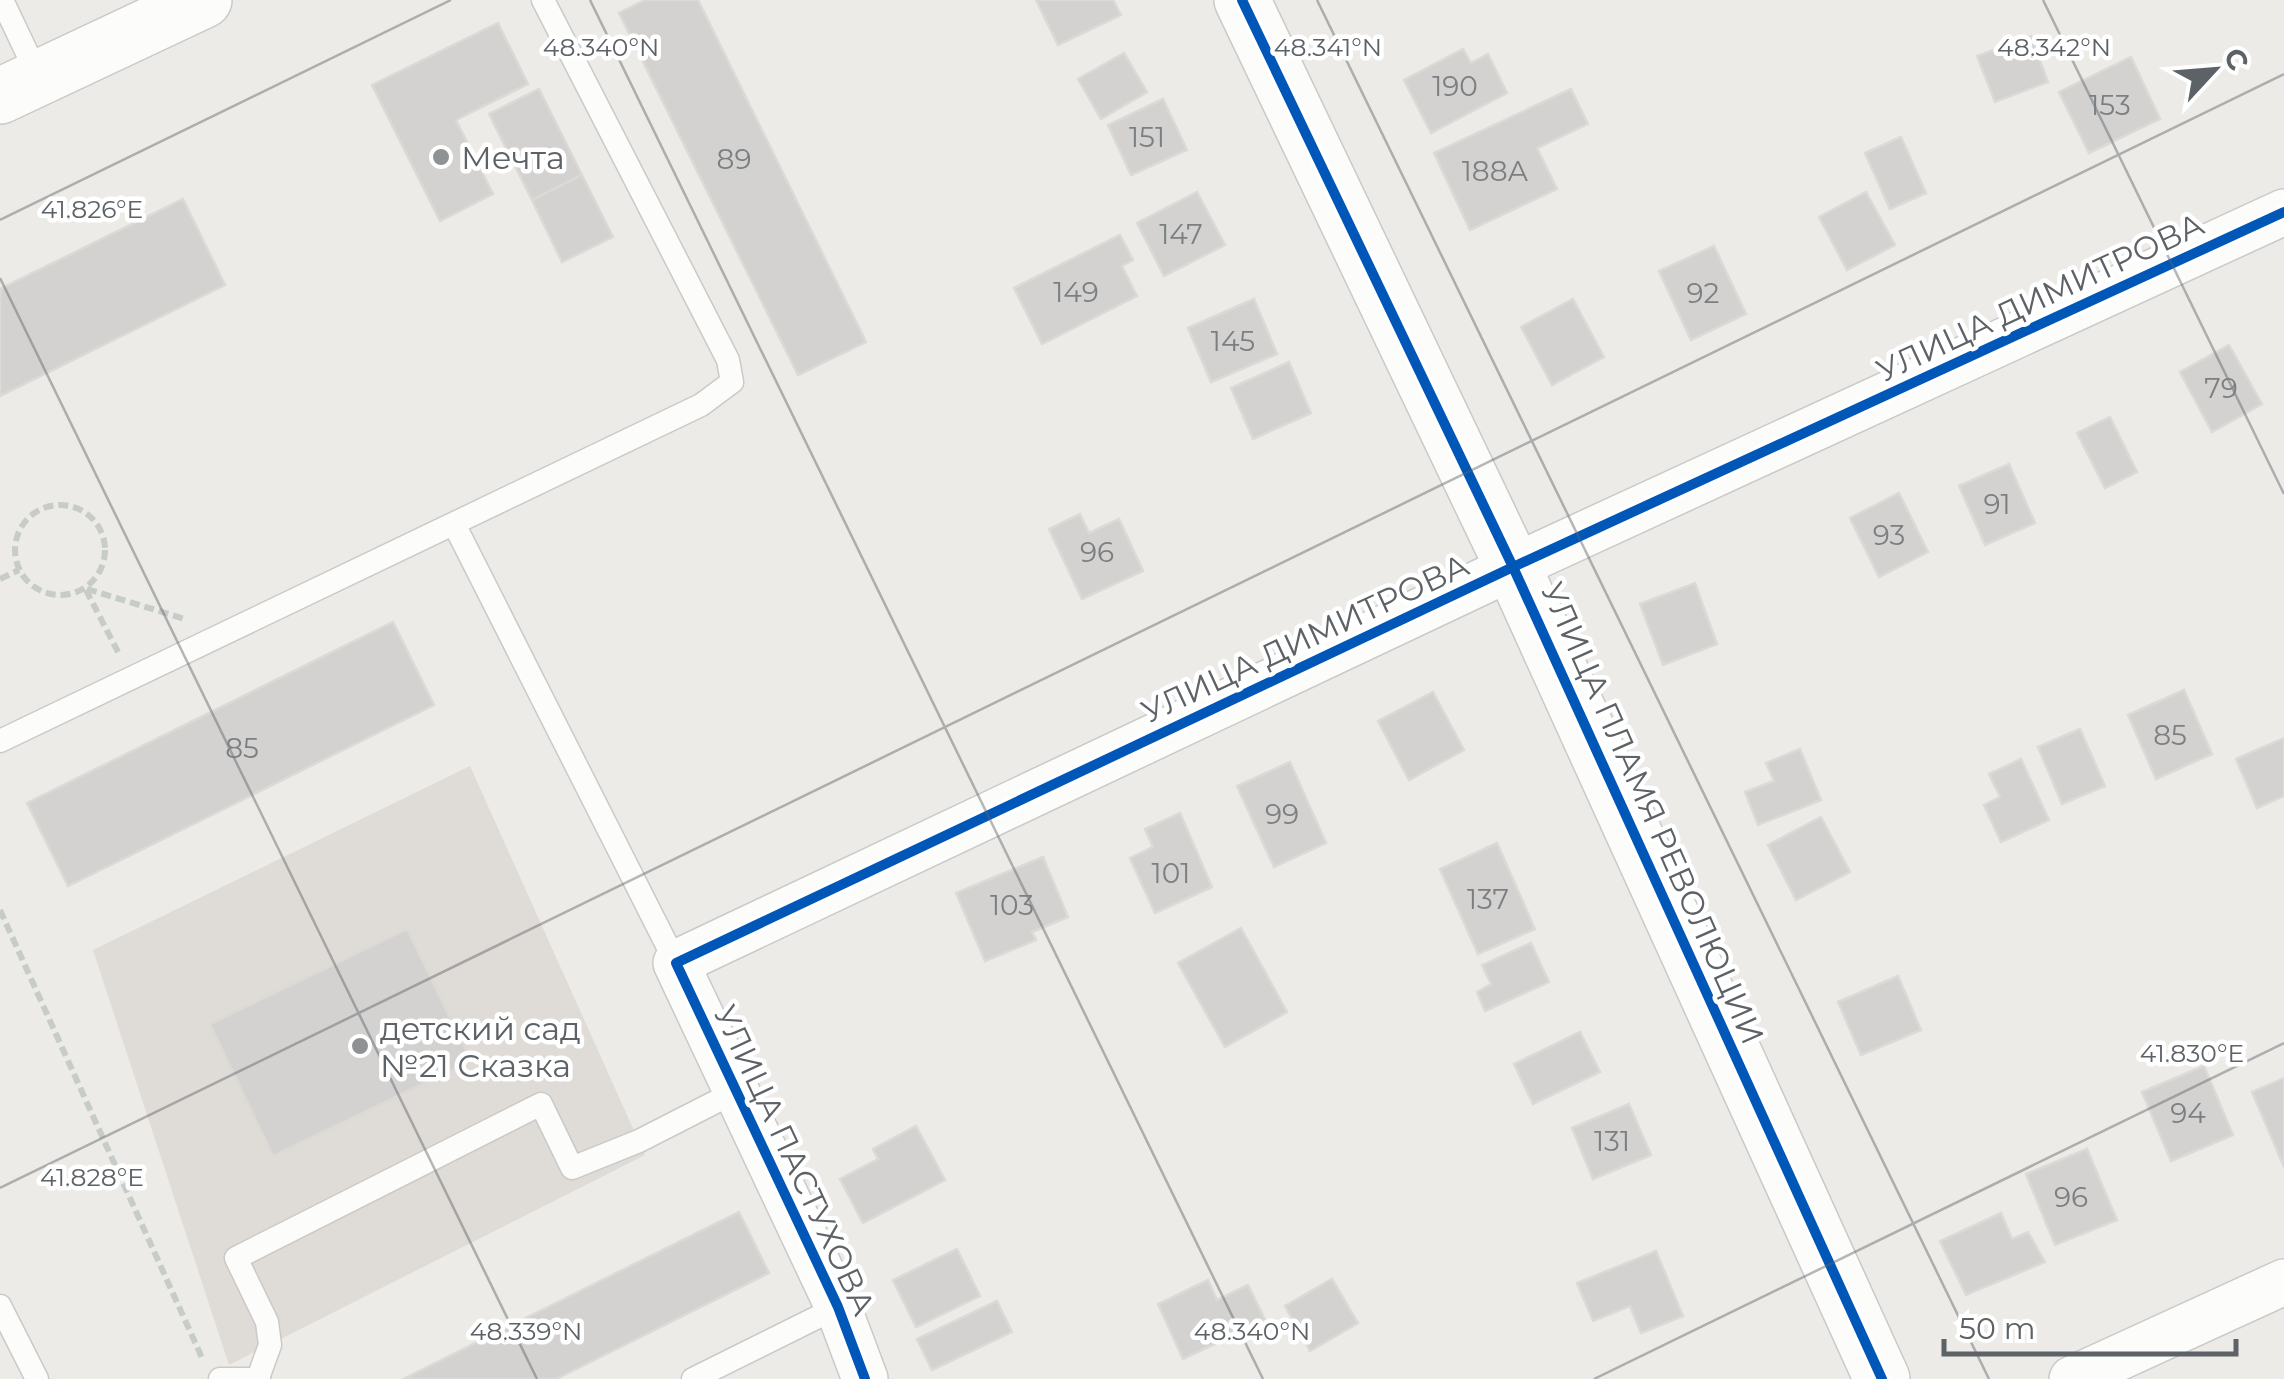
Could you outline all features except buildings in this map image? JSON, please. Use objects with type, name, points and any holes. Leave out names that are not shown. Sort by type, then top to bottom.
[{"type":"street","points":[[19,86],[204,0]]},
{"type":"street","name":"УЛИЦА ПЛАМЯ РЕВОЛЮЦИИ","points":[[1242,0],[1513,567],[1882,1379]]},
{"type":"street","name":"УЛИЦА ДИМИТРОВА","points":[[676,964],[1513,567],[2284,212]]},
{"type":"street","name":"УЛИЦА ПАСТУХОВА","points":[[676,964],[838,1307],[866,1379]]},
{"type":"street","points":[[2072,1379],[2284,1282]]},
{"type":"lane","points":[[2,0],[19,86]]},
{"type":"lane","points":[[0,741],[701,405],[732,382],[728,360],[543,0]]},
{"type":"lane","points":[[454,524],[676,964]]},
{"type":"lane","points":[[220,1379],[258,1379],[270,1345],[267,1322],[236,1258],[541,1104],[572,1168],[639,1141],[736,1092]]},
{"type":"lane","points":[[0,1306],[38,1379]]},
{"type":"lane","points":[[693,1379],[838,1307]]},
{"type":"path","points":[[71,506],[96,521],[106,548],[104,564],[86,588],[72,595],[56,596],[28,583],[19,570],[14,556],[20,528],[42,508],[71,506]]},
{"type":"path","points":[[0,579],[19,570]]},
{"type":"path","points":[[86,588],[229,632]]},
{"type":"path","points":[[86,588],[132,680]]},
{"type":"path","points":[[0,910],[204,1361]]},
{"type":"shaded area","name":"детский сад №21 Сказка","points":[[470,766],[645,1155],[229,1365],[93,950]]},
{"type":"cycle path","points":[[1242,0],[1513,567],[1882,1379]]},
{"type":"cycle path","points":[[865,1379],[838,1307],[676,963],[1513,567],[2284,212]]},
{"type":"place","name":"Мечта","points":[[441,157]]},
{"type":"place","name":"детский сад №21 Сказка","points":[[360,1046]]}]
